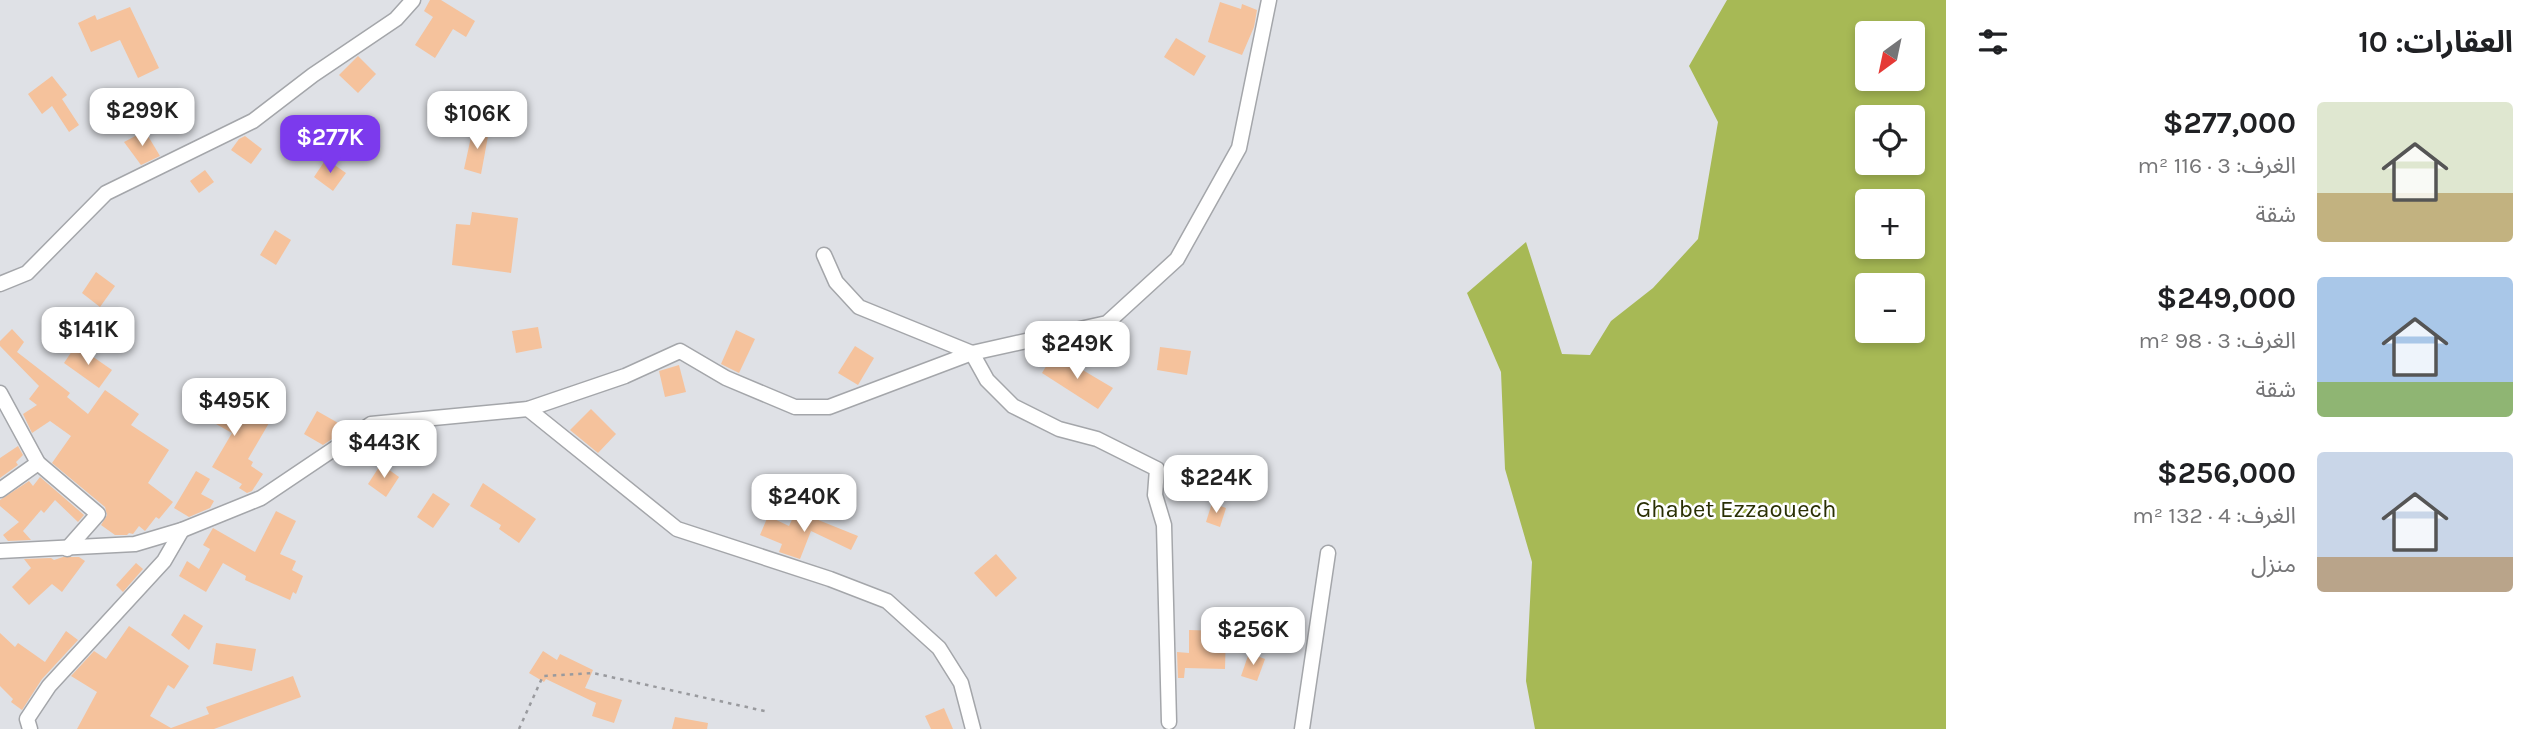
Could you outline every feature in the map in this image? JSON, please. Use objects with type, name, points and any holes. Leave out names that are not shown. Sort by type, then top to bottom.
[{"type":"street","points":[[0,284],[27,272],[106,193],[253,121],[313,75],[396,19],[413,0]]},
{"type":"street","points":[[0,551],[135,544],[182,530],[261,498],[370,424],[528,409],[625,376],[680,351],[726,378],[795,407],[829,407],[972,354],[1107,323],[1177,259],[1239,148],[1269,0]]},
{"type":"street","points":[[824,255],[836,282],[859,307],[972,354],[987,380],[1013,406],[1059,429],[1097,439],[1157,469],[1155,495],[1164,525],[1169,722]]},
{"type":"street","points":[[0,393],[38,463],[98,514],[67,549]]},
{"type":"street","points":[[528,409],[677,528],[887,601],[939,648],[961,683],[973,729]]},
{"type":"street","points":[[0,490],[38,463]]},
{"type":"street","points":[[30,729],[27,719],[49,686],[164,561],[182,530]]},
{"type":"street","points":[[1302,729],[1328,553]]},
{"type":"path","points":[[519,729],[543,676],[593,673],[769,712]]},
{"type":"green space","name":"Ghabet Ezzaouech","points":[[1727,0],[1946,0],[1946,729],[1535,729],[1526,681],[1532,562],[1505,469],[1501,372],[1467,293],[1526,242],[1562,354],[1590,355],[1611,321],[1653,288],[1698,239],[1718,122],[1689,66]]},
{"type":"building","points":[[430,0],[441,0],[475,21],[466,37],[453,29],[435,58],[415,45],[433,17],[424,11]]},
{"type":"building","points":[[1220,2],[1241,9],[1242,4],[1257,10],[1254,27],[1242,55],[1208,42]]},
{"type":"building","points":[[130,7],[159,68],[138,78],[120,40],[91,52],[78,23],[95,15],[97,20]]},
{"type":"building","points":[[1176,38],[1206,56],[1194,76],[1164,57]]},
{"type":"building","points":[[358,56],[376,74],[358,93],[339,75]]},
{"type":"building","points":[[52,76],[67,95],[62,99],[79,125],[69,132],[52,106],[42,114],[28,94]]},
{"type":"building","points":[[473,128],[489,131],[481,174],[464,169]]},
{"type":"building","points":[[145,131],[160,156],[141,165],[124,142]]},
{"type":"building","points":[[245,136],[262,149],[251,164],[231,150],[239,139]]},
{"type":"building","points":[[326,159],[346,173],[333,191],[314,177]]},
{"type":"building","points":[[205,170],[214,182],[199,193],[190,181]]},
{"type":"building","points":[[472,212],[518,218],[511,273],[452,265],[456,224],[470,225]]},
{"type":"building","points":[[275,230],[291,240],[276,265],[260,255]]},
{"type":"building","points":[[96,272],[115,286],[100,307],[82,293]]},
{"type":"building","points":[[538,327],[542,348],[516,353],[512,331]]},
{"type":"building","points":[[12,329],[24,342],[17,352],[70,393],[67,397],[88,414],[105,390],[139,414],[131,425],[169,450],[148,483],[173,502],[145,531],[139,526],[133,534],[115,535],[101,525],[107,515],[105,507],[52,463],[71,436],[50,421],[32,433],[23,414],[37,405],[29,399],[39,386],[0,346],[0,341]]},
{"type":"building","points":[[736,330],[755,339],[739,373],[721,364]]},
{"type":"building","points":[[76,345],[112,370],[99,388],[64,363]]},
{"type":"building","points":[[855,346],[874,358],[858,385],[838,373]]},
{"type":"building","points":[[1160,347],[1191,351],[1187,375],[1157,370]]},
{"type":"building","points":[[1054,353],[1113,388],[1098,409],[1042,373]]},
{"type":"building","points":[[679,365],[686,392],[665,397],[659,371]]},
{"type":"building","points":[[195,393],[210,402],[214,394],[246,414],[248,410],[269,423],[248,459],[253,462],[251,466],[263,474],[252,491],[247,493],[239,488],[242,484],[212,467],[232,433],[186,407]]},
{"type":"building","points":[[591,409],[616,434],[598,453],[570,430]]},
{"type":"building","points":[[317,411],[340,424],[332,439],[323,445],[304,434]]},
{"type":"building","points":[[18,446],[23,455],[16,462],[18,465],[0,478],[0,458]]},
{"type":"building","points":[[381,464],[399,477],[386,497],[368,484]]},
{"type":"building","points":[[196,471],[210,479],[201,494],[214,501],[210,508],[189,517],[174,508]]},
{"type":"building","points":[[40,477],[84,515],[78,522],[55,500],[44,513],[41,510],[23,531],[31,540],[8,541],[3,535],[19,522],[0,506],[0,500],[29,481],[33,486]]},
{"type":"building","points":[[483,483],[536,519],[519,543],[499,529],[501,525],[470,506]]},
{"type":"building","points":[[433,493],[450,504],[433,528],[417,517]]},
{"type":"building","points":[[1212,503],[1226,508],[1220,527],[1206,522]]},
{"type":"building","points":[[276,511],[296,521],[280,554],[296,561],[292,570],[303,576],[296,594],[293,592],[290,600],[245,580],[246,576],[223,563],[206,592],[179,576],[187,561],[199,569],[210,549],[203,545],[213,528],[255,552]]},
{"type":"building","points":[[796,511],[858,536],[851,550],[811,531],[800,559],[779,552],[782,544],[760,535],[768,516],[789,526]]},
{"type":"building","points":[[996,554],[1017,578],[996,597],[974,573]]},
{"type":"building","points":[[79,557],[85,561],[62,592],[52,584],[29,605],[12,587],[31,568],[24,559],[54,560]]},
{"type":"building","points":[[136,563],[143,569],[123,592],[116,585]]},
{"type":"building","points":[[184,614],[203,626],[189,650],[171,635]]},
{"type":"building","points":[[129,626],[189,666],[174,689],[168,685],[150,716],[171,728],[209,714],[206,707],[293,676],[301,697],[214,729],[77,729],[97,692],[71,676],[94,651],[106,659]]},
{"type":"building","points":[[1189,630],[1226,631],[1225,669],[1185,668],[1184,678],[1178,678],[1177,652],[1189,653]]},
{"type":"building","points":[[66,631],[78,640],[42,679],[22,710],[11,702],[13,699],[0,686],[0,633],[15,647],[18,643],[45,662]]},
{"type":"building","points":[[216,643],[256,649],[252,671],[213,664]]},
{"type":"building","points":[[543,651],[557,660],[560,654],[593,670],[585,688],[622,700],[614,723],[592,716],[596,703],[529,673]]},
{"type":"building","points":[[1249,653],[1265,659],[1257,681],[1241,676]]},
{"type":"building","points":[[944,708],[953,729],[931,729],[925,716]]},
{"type":"building","points":[[675,717],[708,723],[707,729],[672,729]]}]
